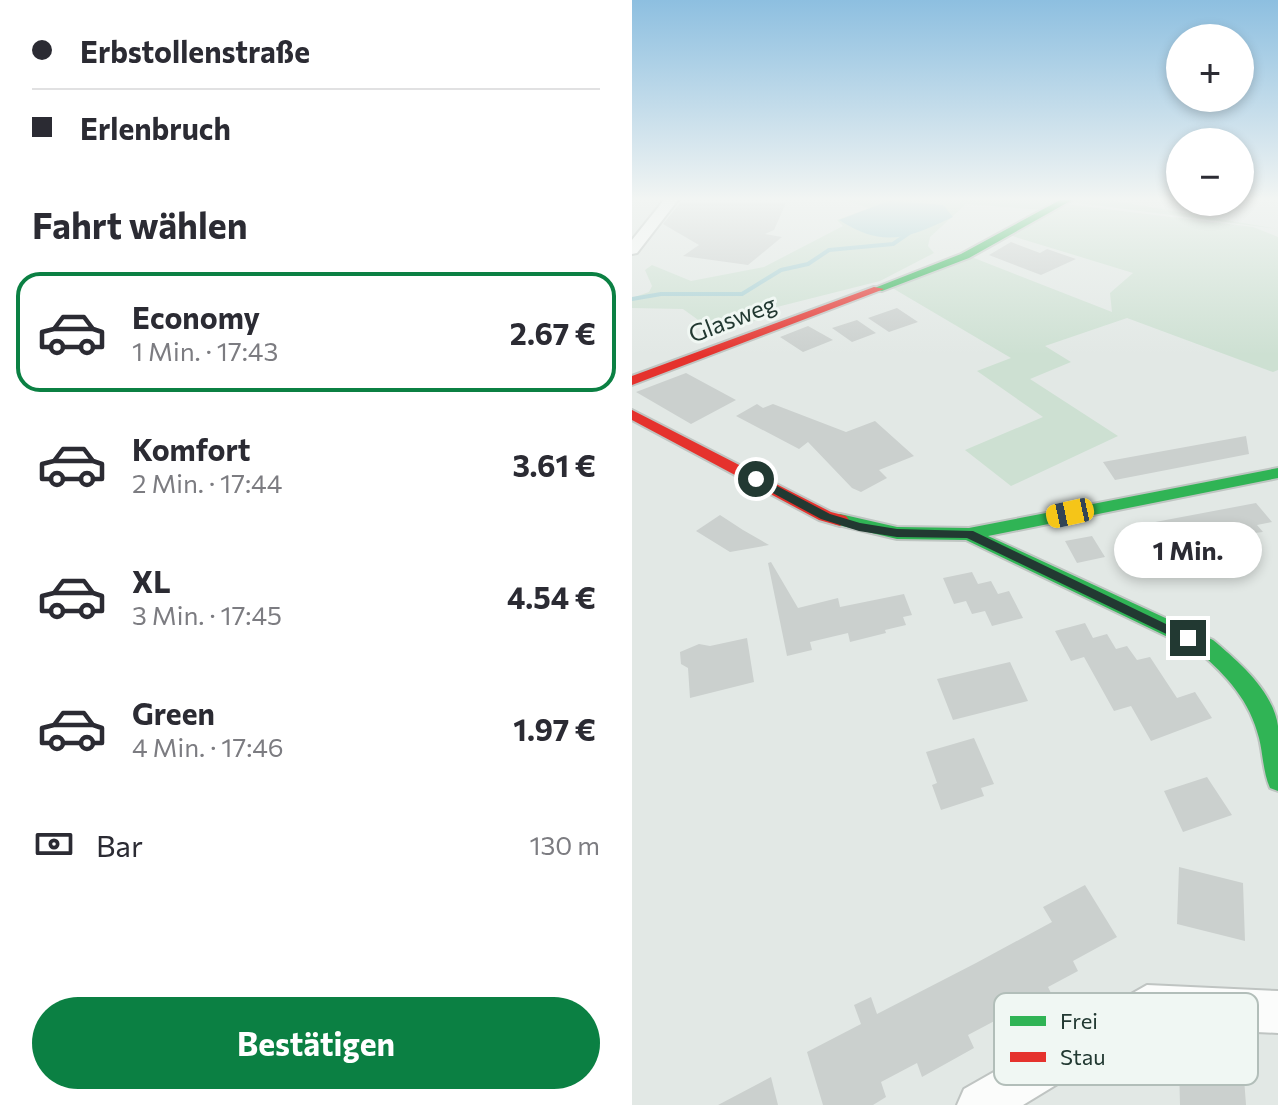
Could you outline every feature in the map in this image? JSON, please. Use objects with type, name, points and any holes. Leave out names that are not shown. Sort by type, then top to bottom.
[{"type":"street","name":"Glasweg","points":[[632,381],[973,252]]},
{"type":"street","points":[[632,414],[825,516],[897,533],[969,534],[1278,473]]},
{"type":"street","points":[[969,534],[1206,646],[1237,669],[1254,690],[1267,718],[1278,780]]},
{"type":"street","points":[[1258,1011],[1278,1012]]},
{"type":"street","points":[[980,1105],[1014,1085]]},
{"type":"green space","points":[[794,252],[934,253],[880,281],[757,312],[762,319],[733,327],[708,327],[683,309],[632,308],[632,298],[649,292],[652,286],[645,270],[652,265],[691,281],[764,267]]},
{"type":"green space","points":[[1063,252],[1278,252],[1278,370],[1273,372],[1127,318],[1045,346],[1071,362],[1030,379],[1118,436],[1011,486],[965,450],[1043,417],[977,371],[1011,358],[889,286],[969,256],[1112,312],[1110,293],[1133,273]]},
{"type":"building","points":[[689,252],[764,252],[748,265],[683,256]]},
{"type":"building","points":[[995,252],[1054,252],[1076,259],[1041,275],[989,255]]},
{"type":"building","points":[[897,308],[918,322],[889,332],[868,318]]},
{"type":"building","points":[[857,320],[876,333],[852,342],[832,328]]},
{"type":"building","points":[[808,326],[833,340],[803,352],[780,337]]},
{"type":"building","points":[[686,373],[736,400],[691,424],[636,392]]},
{"type":"building","points":[[757,404],[763,408],[773,404],[846,432],[875,421],[914,456],[879,470],[887,478],[861,492],[852,488],[808,442],[799,449],[736,416]]},
{"type":"building","points":[[1246,436],[1249,454],[1115,480],[1103,462]]},
{"type":"building","points":[[1256,503],[1272,522],[1257,525],[1263,532],[1219,537],[1227,547],[1165,559],[1153,541],[1162,540],[1150,523]]},
{"type":"building","points":[[720,515],[769,545],[730,552],[696,531]]},
{"type":"building","points":[[1092,536],[1105,557],[1077,563],[1065,541]]},
{"type":"building","points":[[771,562],[798,608],[838,598],[840,607],[904,594],[912,615],[903,617],[906,625],[885,630],[886,633],[850,642],[848,633],[810,642],[812,650],[787,656],[768,563]]},
{"type":"building","points":[[972,572],[978,584],[991,581],[998,594],[1009,591],[1023,618],[992,626],[985,611],[972,614],[966,601],[954,604],[943,578]]},
{"type":"building","points":[[1085,623],[1093,638],[1107,634],[1116,649],[1127,646],[1137,660],[1150,657],[1177,698],[1195,692],[1212,718],[1151,741],[1131,706],[1114,711],[1084,657],[1071,661],[1055,631]]},
{"type":"building","points":[[747,638],[754,682],[690,698],[688,668],[681,664],[680,652],[699,644],[710,646]]},
{"type":"building","points":[[1010,662],[1028,701],[953,720],[937,679]]},
{"type":"building","points":[[974,738],[994,784],[981,788],[984,796],[941,810],[932,785],[937,783],[926,752]]},
{"type":"building","points":[[1207,777],[1232,815],[1183,832],[1164,791]]},
{"type":"building","points":[[1179,867],[1243,883],[1245,941],[1177,924]]},
{"type":"building","points":[[1085,885],[1117,937],[1073,961],[1078,971],[1048,987],[1051,993],[994,993],[994,1021],[968,1035],[974,1048],[922,1077],[917,1063],[881,1082],[886,1097],[873,1105],[823,1105],[807,1052],[861,1024],[854,1005],[871,997],[877,1014],[976,963],[1052,922],[1043,907]]},
{"type":"building","points":[[771,1077],[778,1105],[718,1105]]},
{"type":"building","points":[[1180,1085],[1245,1085],[1246,1105],[1180,1105]]},
{"type":"waterway","points":[[632,299],[661,294],[742,294],[781,270],[808,264],[827,252]]},
{"type":"traffic: fast","points":[[878,289],[973,252]]},
{"type":"traffic: fast","points":[[840,520],[897,533],[969,534],[1278,473]]},
{"type":"traffic: fast","points":[[969,534],[1206,646],[1238,675],[1258,704],[1271,738],[1278,780]]},
{"type":"traffic: jam","points":[[632,381],[878,289]]},
{"type":"traffic: jam","points":[[632,414],[825,516],[840,520]]},
{"type":"route","points":[[756,479],[825,516],[859,527],[897,533],[969,534],[1188,638]]}]
